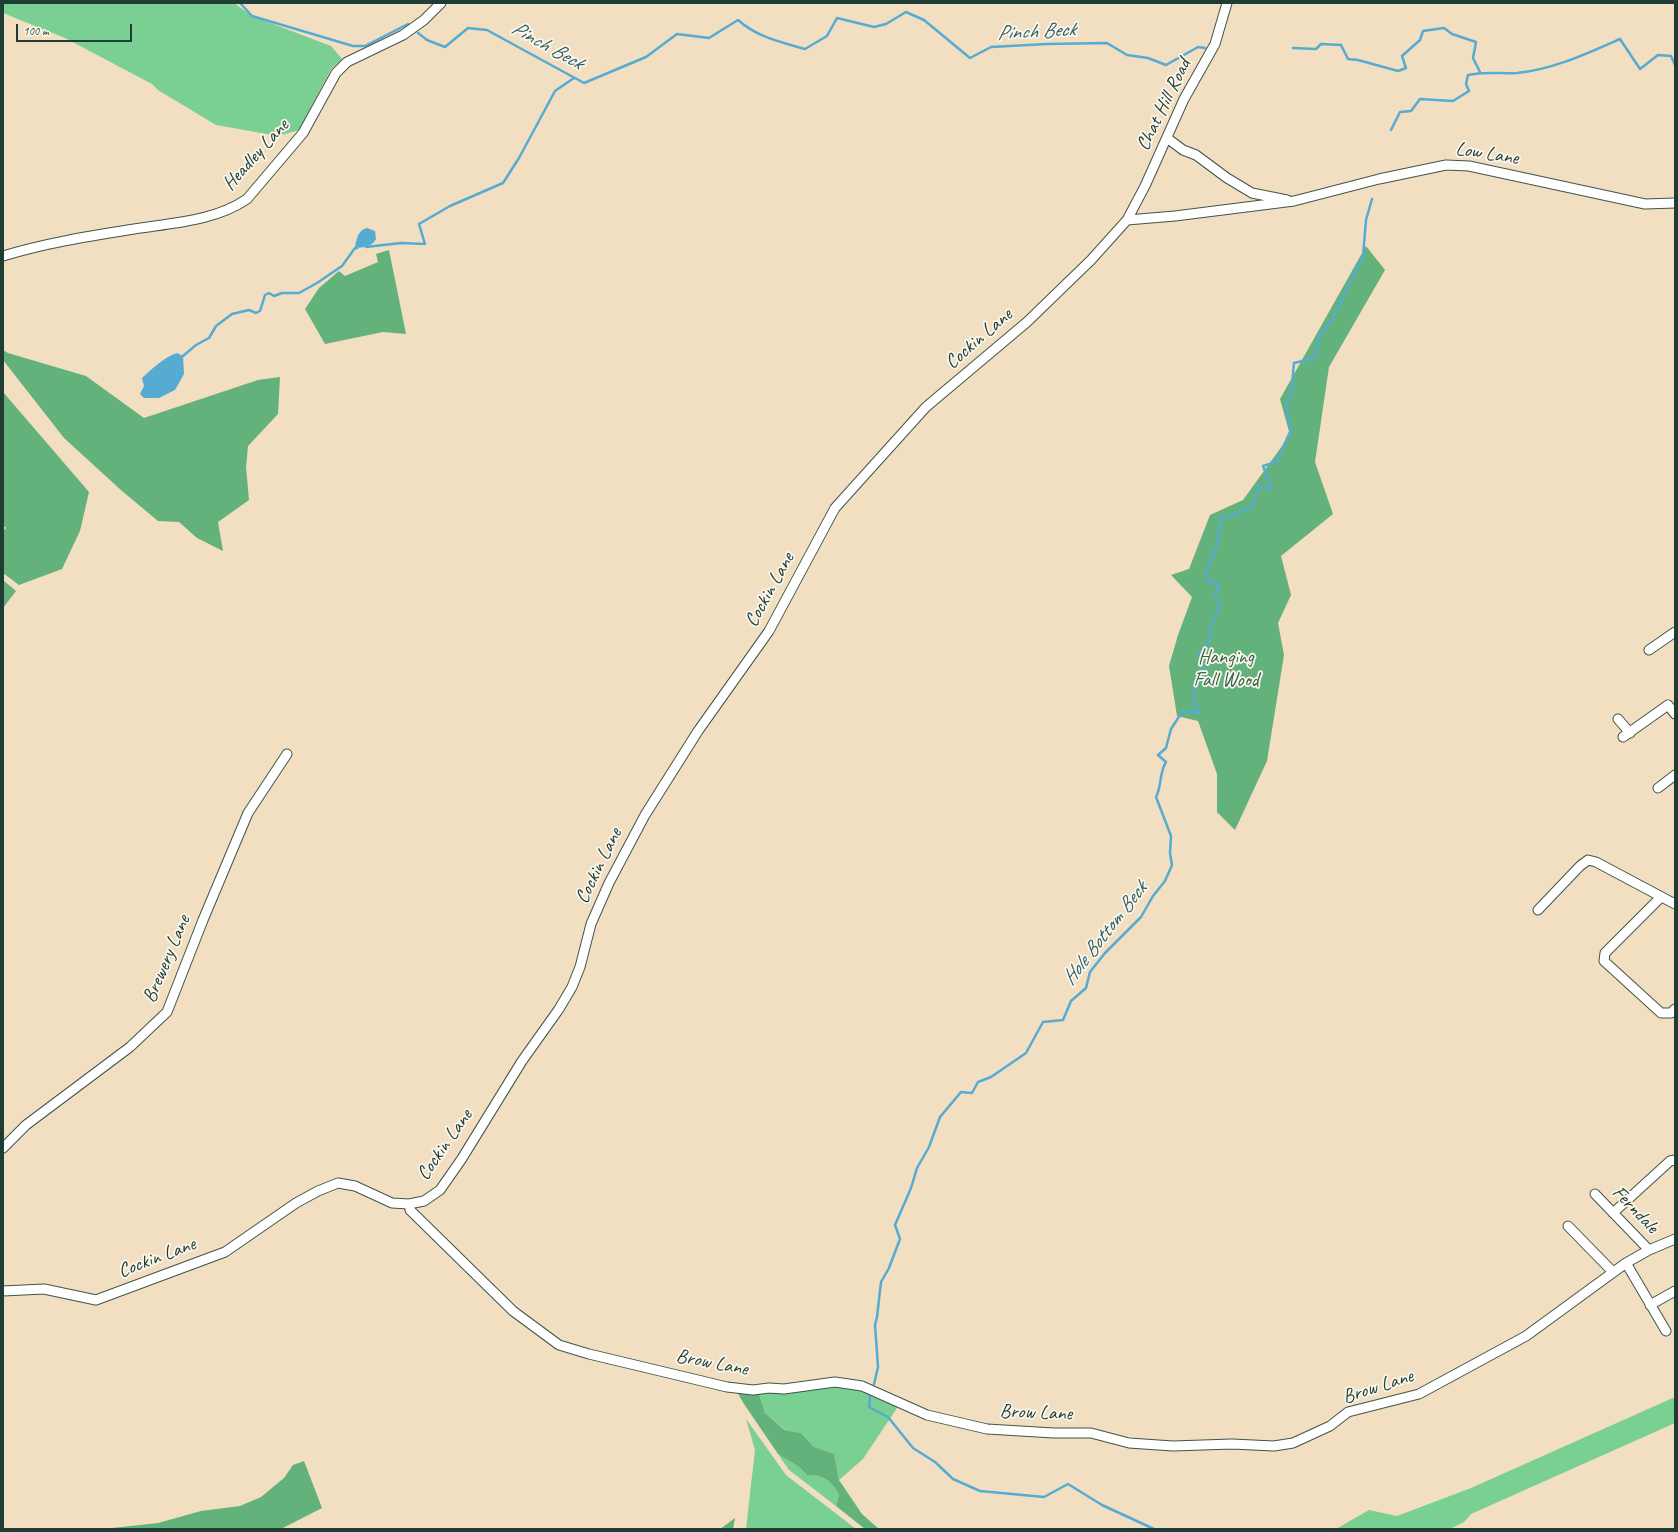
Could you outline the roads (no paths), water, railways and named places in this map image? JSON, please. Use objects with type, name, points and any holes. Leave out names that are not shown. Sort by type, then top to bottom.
[{"type":"street","name":"Headley Lane","points":[[3,256],[94,236],[191,220],[221,213],[237,206],[247,199],[303,133],[336,73],[347,62],[403,35],[424,20],[441,3]]},
{"type":"street","name":"Chat Hill Road","points":[[1127,220],[1167,138],[1184,99],[1215,44],[1228,3]]},
{"type":"street","name":"Low Lane","points":[[1167,138],[1183,150],[1196,155],[1226,178],[1252,193],[1294,201]]},
{"type":"street","name":"Low Lane","points":[[1127,220],[1175,216],[1294,201],[1379,179],[1446,165],[1469,166],[1645,204],[1675,203]]},
{"type":"street","points":[[1262,195],[1262,205]]},
{"type":"street","name":"Cockin Lane","points":[[3,1291],[44,1290],[96,1300],[225,1252],[296,1203],[318,1191],[338,1183],[355,1186],[392,1203],[409,1204],[424,1201],[440,1190],[461,1160],[522,1061],[559,1009],[572,987],[580,967],[591,924],[603,897],[645,815],[698,731],[770,631],[835,508],[926,407],[1027,322],[1091,260],[1127,220]]},
{"type":"street","points":[[1649,650],[1675,632]]},
{"type":"street","points":[[1618,719],[1626,735],[1668,705],[1675,714]]},
{"type":"street","name":"Brewery Lane","points":[[3,1148],[26,1125],[130,1047],[167,1012],[203,920],[248,813],[288,754]]},
{"type":"street","points":[[1658,788],[1675,775]]},
{"type":"street","points":[[1538,910],[1580,866],[1588,860],[1596,862],[1675,904]]},
{"type":"street","points":[[1661,897],[1605,953],[1604,961],[1661,1013],[1671,1014],[1675,1009]]},
{"type":"street","points":[[1613,1213],[1670,1161],[1675,1160]]},
{"type":"street","name":"Ferndale","points":[[1595,1194],[1649,1250]]},
{"type":"street","name":"Brow Lane","points":[[409,1204],[410,1210],[513,1311],[559,1345],[574,1350],[728,1387],[753,1390],[769,1388],[784,1389],[835,1382],[862,1386],[927,1415],[987,1429],[1054,1433],[1091,1433],[1129,1443],[1173,1446],[1232,1444],[1274,1446],[1293,1443],[1330,1426],[1348,1412],[1420,1394],[1526,1336],[1626,1262],[1675,1239]]},
{"type":"street","points":[[1568,1226],[1613,1272]]},
{"type":"street","points":[[1626,1262],[1666,1331]]},
{"type":"street","points":[[1650,1305],[1675,1291]]},
{"type":"water","points":[[367,228],[375,231],[376,239],[370,246],[355,248],[361,231]]},
{"type":"water","points":[[177,353],[183,356],[184,374],[175,390],[159,398],[144,398],[140,394],[144,386],[142,378],[163,360]]},
{"type":"waterway","name":"Pinch Beck","points":[[240,3],[252,16],[353,46],[365,46],[408,24]]},
{"type":"waterway","name":"Pinch Beck","points":[[418,33],[427,40],[445,47],[468,28],[487,30],[584,83],[646,57],[677,34],[709,38],[738,20],[745,26],[761,35],[805,49],[827,36],[837,18],[874,27],[886,24],[906,12],[924,20],[970,58],[991,47],[1107,43],[1127,55],[1148,58],[1166,65],[1198,47],[1205,48]]},
{"type":"waterway","name":"Pinch Beck","points":[[1293,48],[1316,49],[1321,44],[1341,45],[1348,59],[1358,60],[1398,71],[1406,68],[1402,56],[1420,40],[1423,31],[1444,28],[1452,34],[1476,42],[1473,58],[1480,72]]},
{"type":"waterway","points":[[1391,130],[1400,112],[1411,111],[1420,99],[1453,101],[1469,91],[1466,84],[1468,75],[1487,73],[1517,73],[1557,65],[1620,39],[1640,69],[1658,55],[1671,56],[1675,65]]},
{"type":"waterway","points":[[366,247],[401,243],[425,244],[419,224],[450,206],[503,183],[519,158],[555,91],[574,78]]},
{"type":"waterway","name":"Hole Bottom Beck","points":[[874,1384],[878,1367],[875,1325],[881,1282],[889,1268],[900,1239],[895,1225],[911,1188],[917,1168],[929,1147],[940,1117],[961,1092],[972,1093],[978,1082],[991,1077],[1026,1053],[1043,1022],[1063,1020],[1071,1001],[1086,988],[1090,972],[1105,953],[1141,917],[1153,896],[1165,881],[1172,865],[1170,853],[1171,836],[1156,797],[1162,771],[1166,762],[1158,755],[1166,748],[1171,729],[1182,712],[1199,712],[1194,701],[1194,687],[1206,676],[1199,655],[1210,640],[1211,627],[1220,606],[1215,597],[1219,585],[1209,581],[1206,572],[1216,548],[1221,518],[1236,514],[1252,507],[1259,486],[1272,489],[1263,466],[1276,462],[1291,430],[1286,405],[1291,397],[1294,363],[1315,358],[1320,335],[1332,320],[1363,256],[1366,220],[1372,199]]},
{"type":"waterway","points":[[183,356],[196,345],[209,338],[216,326],[232,314],[249,310],[256,313],[260,311],[265,295],[269,293],[274,296],[282,293],[299,293],[342,266],[355,248],[357,248]]},
{"type":"waterway","name":"Hole Bottom Beck","points":[[870,1396],[869,1407],[888,1417],[913,1448],[935,1462],[953,1479],[980,1491],[1044,1497],[1068,1484],[1102,1505],[1154,1529]]},
{"type":"park label","name":"Hanging Fall Wood","points":[[1226,670]]}]
